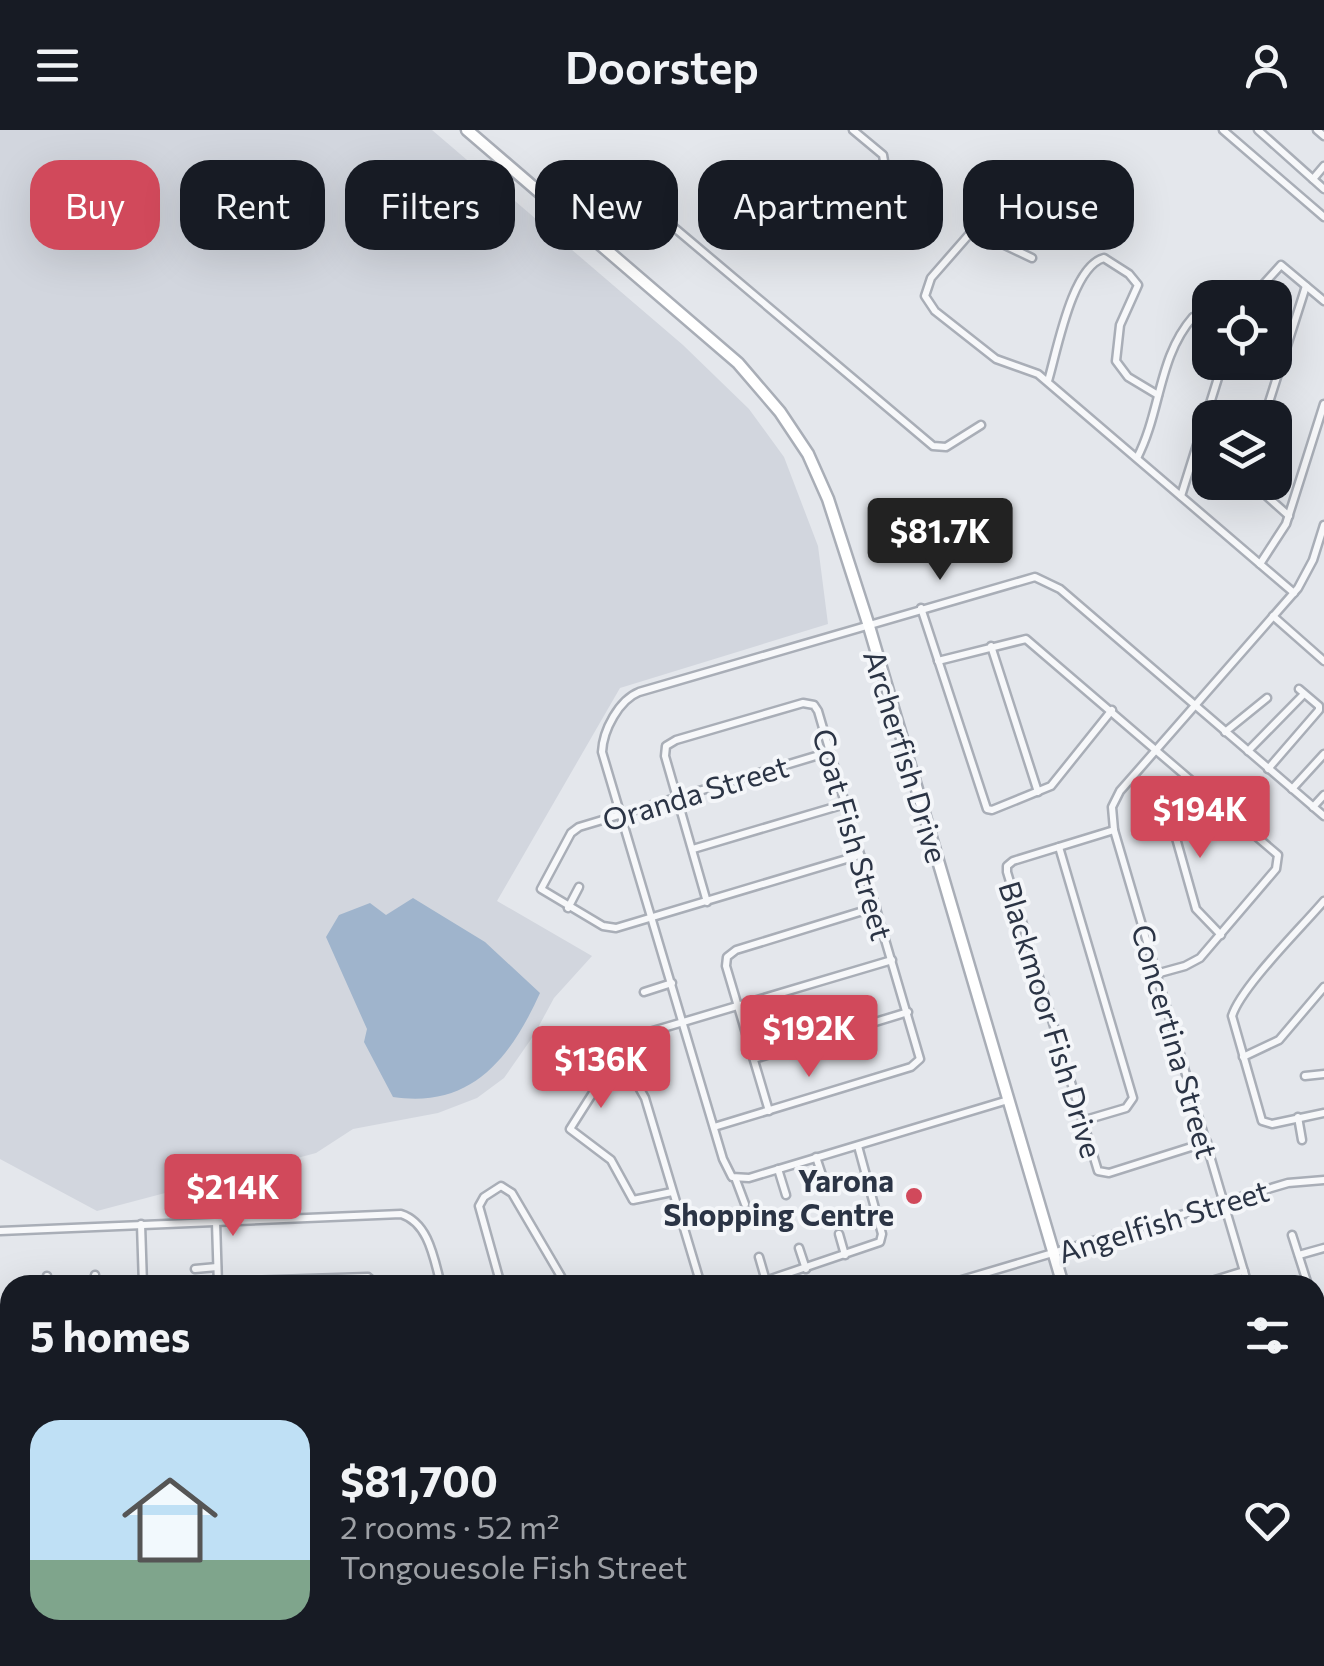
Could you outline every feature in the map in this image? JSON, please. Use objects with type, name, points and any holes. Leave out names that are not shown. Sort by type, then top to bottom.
[{"type":"street","name":"Archerfish Drive","points":[[467,130],[535,187]]},
{"type":"street","points":[[853,130],[883,155],[884,160]]},
{"type":"street","points":[[1223,130],[1324,217]]},
{"type":"street","points":[[1258,130],[1324,188]]},
{"type":"street","points":[[1317,130],[1324,136]]},
{"type":"street","points":[[1313,179],[1324,166]]},
{"type":"street","points":[[1032,258],[973,230],[931,278],[925,296],[935,312],[996,359],[1030,370],[1048,381],[1294,593]]},
{"type":"street","points":[[678,231],[933,446],[946,446],[981,424]]},
{"type":"street","name":"Archerfish Drive","points":[[608,250],[724,350],[765,392],[789,423],[822,483],[868,623],[1059,1275]]},
{"type":"street","points":[[1048,381],[1079,282],[1098,259],[1104,258],[1138,286],[1120,325],[1116,361],[1128,377],[1158,396]]},
{"type":"street","points":[[1267,280],[1281,265],[1324,301]]},
{"type":"street","points":[[1270,400],[1306,286]]},
{"type":"street","points":[[1137,458],[1149,431],[1171,349],[1192,320]]},
{"type":"street","points":[[1181,496],[1218,380]]},
{"type":"street","points":[[1260,564],[1289,516],[1324,404]]},
{"type":"street","points":[[1271,500],[1289,516]]},
{"type":"street","points":[[1114,830],[1115,799],[1294,593],[1313,560],[1324,524]]},
{"type":"street","points":[[745,1204],[736,1179],[726,1166],[602,748],[606,732],[628,697],[1026,577],[1044,579],[1324,816]]},
{"type":"street","points":[[921,608],[984,807],[991,810],[1053,785],[1112,710]]},
{"type":"street","points":[[1273,616],[1324,661]]},
{"type":"street","points":[[938,661],[1026,639],[1112,710],[1278,859],[1276,869],[1192,963],[1156,974]]},
{"type":"street","points":[[992,646],[1038,792]]},
{"type":"street","points":[[1248,751],[1301,691],[1318,706],[1268,769]]},
{"type":"street","points":[[1226,732],[1267,698]]},
{"type":"street","name":"Coat Fish Street","points":[[706,902],[664,752],[668,744],[809,703],[818,711],[920,1056],[917,1064],[714,1127]]},
{"type":"street","name":"Oranda Street","points":[[568,908],[542,892],[542,884],[574,831],[829,752]]},
{"type":"street","points":[[1292,789],[1324,754]]},
{"type":"street","points":[[1200,787],[1174,816],[1172,824],[1196,908],[1221,935]]},
{"type":"street","points":[[1314,807],[1324,795]]},
{"type":"street","points":[[692,850],[845,804]]},
{"type":"street","name":"Blackmoor Fish Drive","points":[[1114,830],[1011,862],[1007,870],[1096,1167],[1102,1174],[1207,1142]]},
{"type":"street","name":"Concertina Street","points":[[1114,830],[1245,1275]]},
{"type":"street","points":[[1059,847],[1133,1098],[1128,1107],[1082,1121]]},
{"type":"street","points":[[579,887],[568,908],[609,928],[654,919],[860,856]]},
{"type":"street","points":[[1324,902],[1258,976],[1232,1012],[1232,1024],[1261,1120],[1268,1124],[1324,1113]]},
{"type":"street","points":[[769,1111],[726,966],[729,954],[876,907]]},
{"type":"street","points":[[672,1192],[633,1200],[611,1160],[570,1129],[610,1066],[636,1036],[892,960]]},
{"type":"street","points":[[644,992],[672,983]]},
{"type":"street","points":[[1243,1057],[1279,1040],[1324,986]]},
{"type":"street","points":[[754,1060],[908,1012]]},
{"type":"street","points":[[610,1066],[637,1084],[642,1092],[698,1275]]},
{"type":"street","points":[[1305,1076],[1324,1074]]},
{"type":"street","points":[[736,1179],[1008,1100]]},
{"type":"street","points":[[1298,1118],[1302,1140]]},
{"type":"street","points":[[786,1275],[873,1246],[882,1237],[858,1145]]},
{"type":"street","points":[[816,1157],[824,1181]]},
{"type":"street","points":[[778,1169],[786,1195]]},
{"type":"street","name":"Angelfish Street","points":[[979,1275],[1288,1183],[1324,1180]]},
{"type":"street","points":[[499,1275],[479,1210],[482,1199],[501,1186],[512,1192],[560,1275]]},
{"type":"street","points":[[0,1230],[407,1215],[422,1228],[438,1275]]},
{"type":"street","points":[[216,1222],[218,1275]]},
{"type":"street","points":[[141,1224],[143,1275]]},
{"type":"street","points":[[840,1234],[845,1255]]},
{"type":"street","points":[[1292,1235],[1305,1275]]},
{"type":"street","points":[[799,1248],[806,1269]]},
{"type":"street","points":[[1299,1255],[1324,1248]]},
{"type":"street","points":[[759,1258],[764,1275]]},
{"type":"street","points":[[196,1269],[217,1267]]},
{"type":"street","points":[[1231,1275],[1244,1271]]},
{"type":"shaded area","points":[[0,130],[432,130],[467,160],[345,160],[345,250],[515,250],[515,201],[535,218],[535,250],[572,250],[683,345],[749,409],[784,457],[818,546],[828,624],[620,688],[497,901],[592,956],[554,998],[504,1078],[477,1098],[438,1113],[353,1129],[316,1153],[97,1211],[0,1159]]},
{"type":"water","points":[[413,898],[485,942],[540,993],[516,1038],[485,1074],[445,1095],[421,1099],[393,1097],[364,1042],[367,1029],[326,937],[339,915],[370,903],[386,915]]},
{"type":"place","name":"Yarona Shopping Centre","points":[[914,1196]]}]
